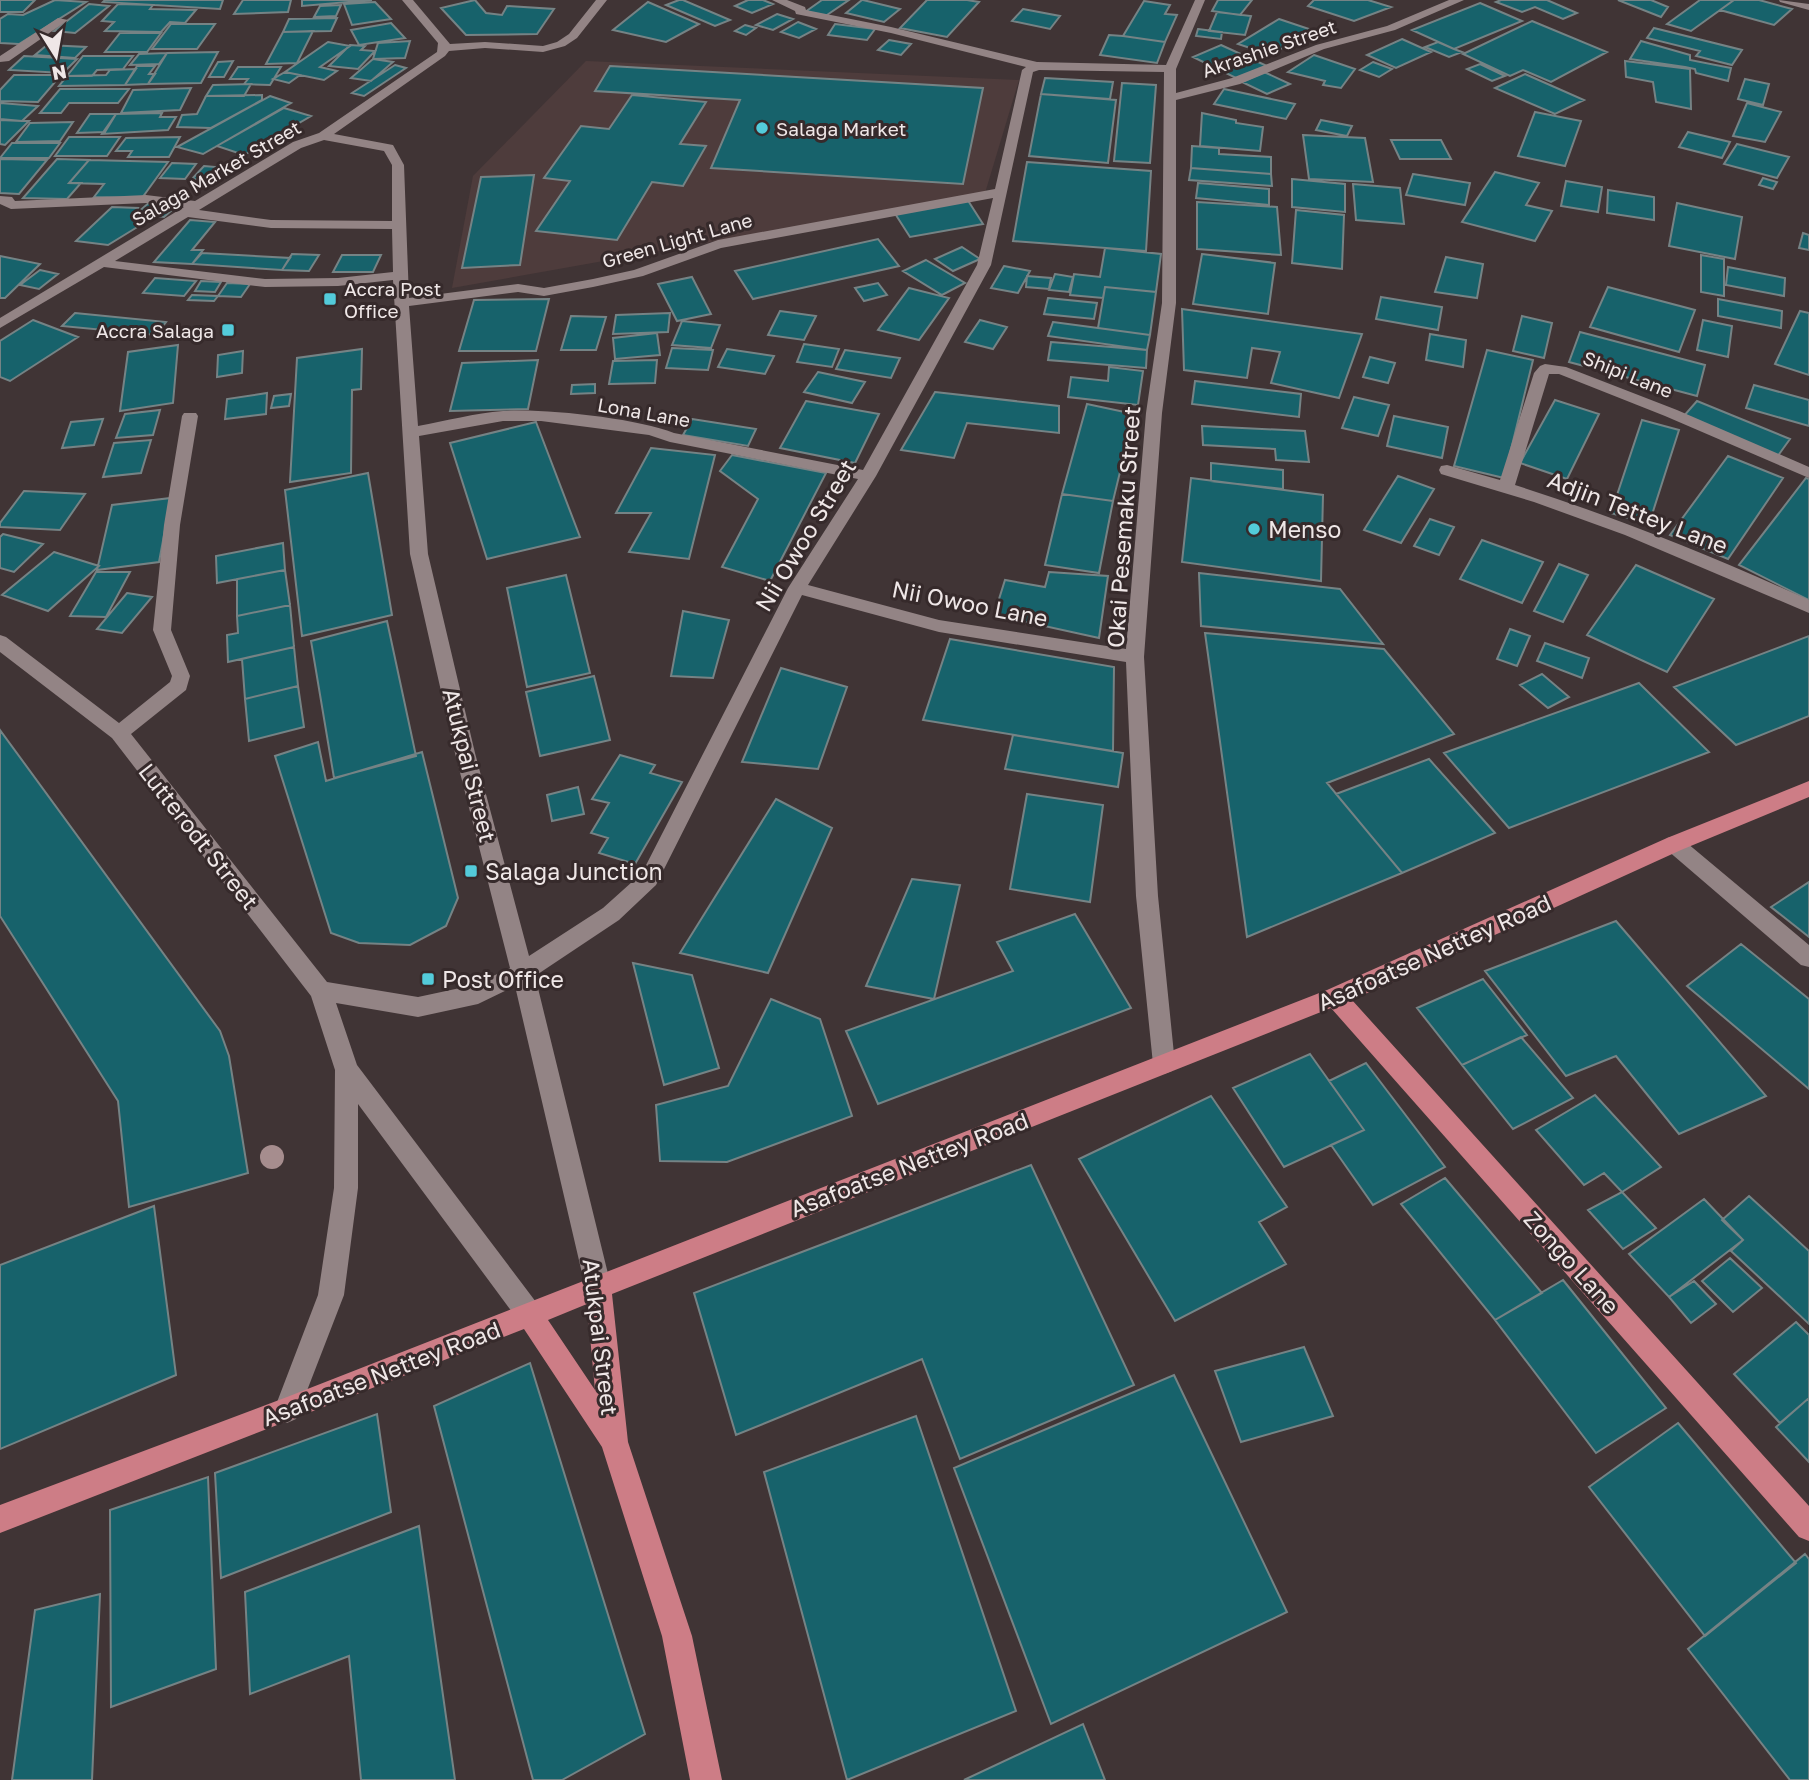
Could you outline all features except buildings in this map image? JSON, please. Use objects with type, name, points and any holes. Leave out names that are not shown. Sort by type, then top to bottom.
[{"type":"main road","name":"Asafoatse Nettey Road","points":[[0,1519],[530,1315],[1335,997],[1674,844],[1809,789]]},
{"type":"main road","name":"Zongo Lane","points":[[1335,997],[1809,1527]]},
{"type":"main road","name":"Atukpai Street","points":[[598,1286],[614,1442]]},
{"type":"main road","points":[[530,1315],[614,1442],[677,1636],[706,1780]]},
{"type":"street","points":[[407,0],[444,42],[445,48],[485,45],[543,49],[561,44],[573,36],[602,0]]},
{"type":"street","points":[[777,0],[801,9],[800,12],[891,30],[1037,66],[1170,69]]},
{"type":"street","name":"Okai Pesemaku Street","points":[[1164,1064],[1147,896],[1135,657],[1154,413],[1168,303],[1170,69],[1200,0]]},
{"type":"street","name":"Akrashie Street","points":[[1169,98],[1236,81],[1320,47],[1391,28],[1459,0]]},
{"type":"street","points":[[1784,0],[1809,7]]},
{"type":"street","points":[[0,59],[5,59],[62,20]]},
{"type":"street","name":"Salaga Market Street","points":[[0,324],[297,145],[323,136],[445,48]]},
{"type":"street","name":"Nii Owoo Street","points":[[321,991],[418,1007],[478,994],[523,972],[611,914],[649,879],[797,588],[868,476],[984,265],[1028,70],[1037,66]]},
{"type":"street","name":"Atukpai Street","points":[[323,136],[389,148],[398,165],[400,275],[419,554],[465,753],[523,972],[598,1286]]},
{"type":"street","name":"Green Light Lane","points":[[402,303],[518,288],[544,292],[593,283],[638,273],[718,244],[1002,192]]},
{"type":"street","points":[[0,200],[7,200],[11,205],[146,199],[197,205]]},
{"type":"street","points":[[184,212],[271,224],[400,225]]},
{"type":"street","points":[[101,263],[265,283],[338,282],[400,275]]},
{"type":"street","name":"Shipi Lane","points":[[1506,487],[1542,373],[1550,368],[1671,413],[1809,473]]},
{"type":"street","points":[[118,733],[179,685],[181,676],[162,630],[172,525],[190,416]]},
{"type":"street","name":"Lona Lane","points":[[411,432],[503,416],[541,416],[652,430],[670,438],[868,476]]},
{"type":"street","name":"Adjin Tettey Lane","points":[[1447,470],[1506,487],[1631,530],[1809,607]]},
{"type":"street","name":"Nii Owoo Lane","points":[[797,588],[939,626],[1135,657]]},
{"type":"street","name":"Lutterodt Street","points":[[0,642],[118,733],[321,991],[347,1070]]},
{"type":"street","points":[[1674,844],[1809,958]]},
{"type":"street","points":[[347,1070],[530,1315]]},
{"type":"street","points":[[287,1410],[331,1295],[346,1188],[347,1070]]},
{"type":"shaded area","name":"Salaga Market","points":[[586,61],[1019,80],[985,193],[452,288],[473,176]]},
{"type":"place","name":"Salaga Market","points":[[762,128]]},
{"type":"place","name":"Accra Post Office","points":[[330,299]]},
{"type":"place","name":"Accra Salaga","points":[[228,330]]},
{"type":"place","name":"Menso","points":[[1254,529]]},
{"type":"place","name":"Salaga Junction","points":[[471,871]]},
{"type":"place","name":"Post Office","points":[[428,979]]}]
